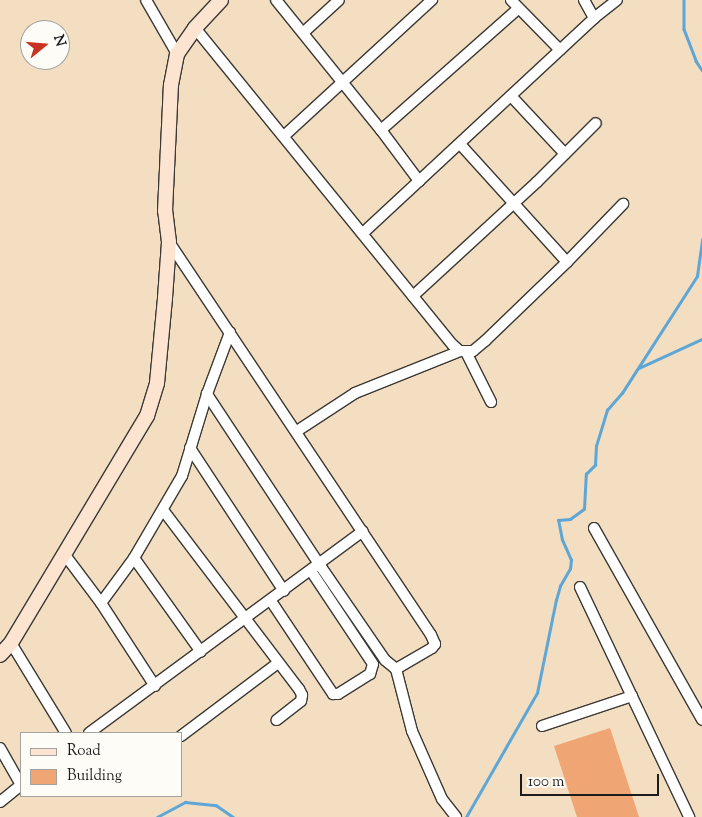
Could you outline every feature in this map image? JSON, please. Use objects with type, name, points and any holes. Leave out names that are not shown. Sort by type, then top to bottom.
[{"type":"street","points":[[146,0],[177,54]]},
{"type":"street","points":[[0,655],[11,643],[147,416],[157,383],[169,242],[165,211],[171,85],[177,54],[195,28],[222,0]]},
{"type":"street","points":[[276,0],[304,32],[419,181]]},
{"type":"street","points":[[304,32],[339,0]]},
{"type":"street","points":[[285,135],[432,0]]},
{"type":"street","points":[[511,0],[560,50]]},
{"type":"street","points":[[584,0],[594,18]]},
{"type":"street","points":[[363,233],[594,18],[617,0]]},
{"type":"street","points":[[381,130],[518,9]]},
{"type":"street","points":[[195,28],[285,135],[413,296],[463,352],[491,402]]},
{"type":"street","points":[[511,96],[565,154]]},
{"type":"street","points":[[413,296],[512,205],[596,123]]},
{"type":"street","points":[[460,144],[512,205],[567,262]]},
{"type":"street","points":[[296,431],[356,393],[463,352],[473,351],[567,262],[623,204]]},
{"type":"street","points":[[169,242],[434,640],[435,644],[428,651],[396,669]]},
{"type":"street","points":[[102,603],[134,558],[182,476],[207,394],[230,332]]},
{"type":"street","points":[[207,394],[316,568],[373,664],[370,674],[338,694],[333,694],[271,601]]},
{"type":"street","points":[[190,448],[284,591]]},
{"type":"street","points":[[163,510],[247,619],[302,695],[296,706],[276,720]]},
{"type":"street","points":[[594,528],[702,720]]},
{"type":"street","points":[[90,732],[247,619],[363,532]]},
{"type":"street","points":[[65,555],[102,603],[155,686]]},
{"type":"street","points":[[134,558],[201,652]]},
{"type":"street","points":[[316,568],[385,660],[396,669],[412,731],[442,799],[455,816]]},
{"type":"street","points":[[580,587],[689,817]]},
{"type":"street","points":[[11,643],[65,732]]},
{"type":"street","points":[[182,735],[278,663]]},
{"type":"street","points":[[542,726],[632,696]]},
{"type":"street","points":[[0,748],[20,783]]},
{"type":"street","points":[[0,802],[20,786]]},
{"type":"building","points":[[610,728],[639,817],[577,817],[554,746]]},
{"type":"waterway","points":[[684,0],[684,29],[696,61],[702,70]]},
{"type":"waterway","points":[[466,817],[537,693],[556,600],[560,586],[570,569],[571,560],[562,540],[558,520],[570,519],[584,509],[586,474],[595,465],[596,446],[607,410],[622,393],[697,276],[702,239]]},
{"type":"waterway","points":[[639,368],[702,339]]},
{"type":"waterway","points":[[157,817],[185,802],[216,805],[233,817]]}]
